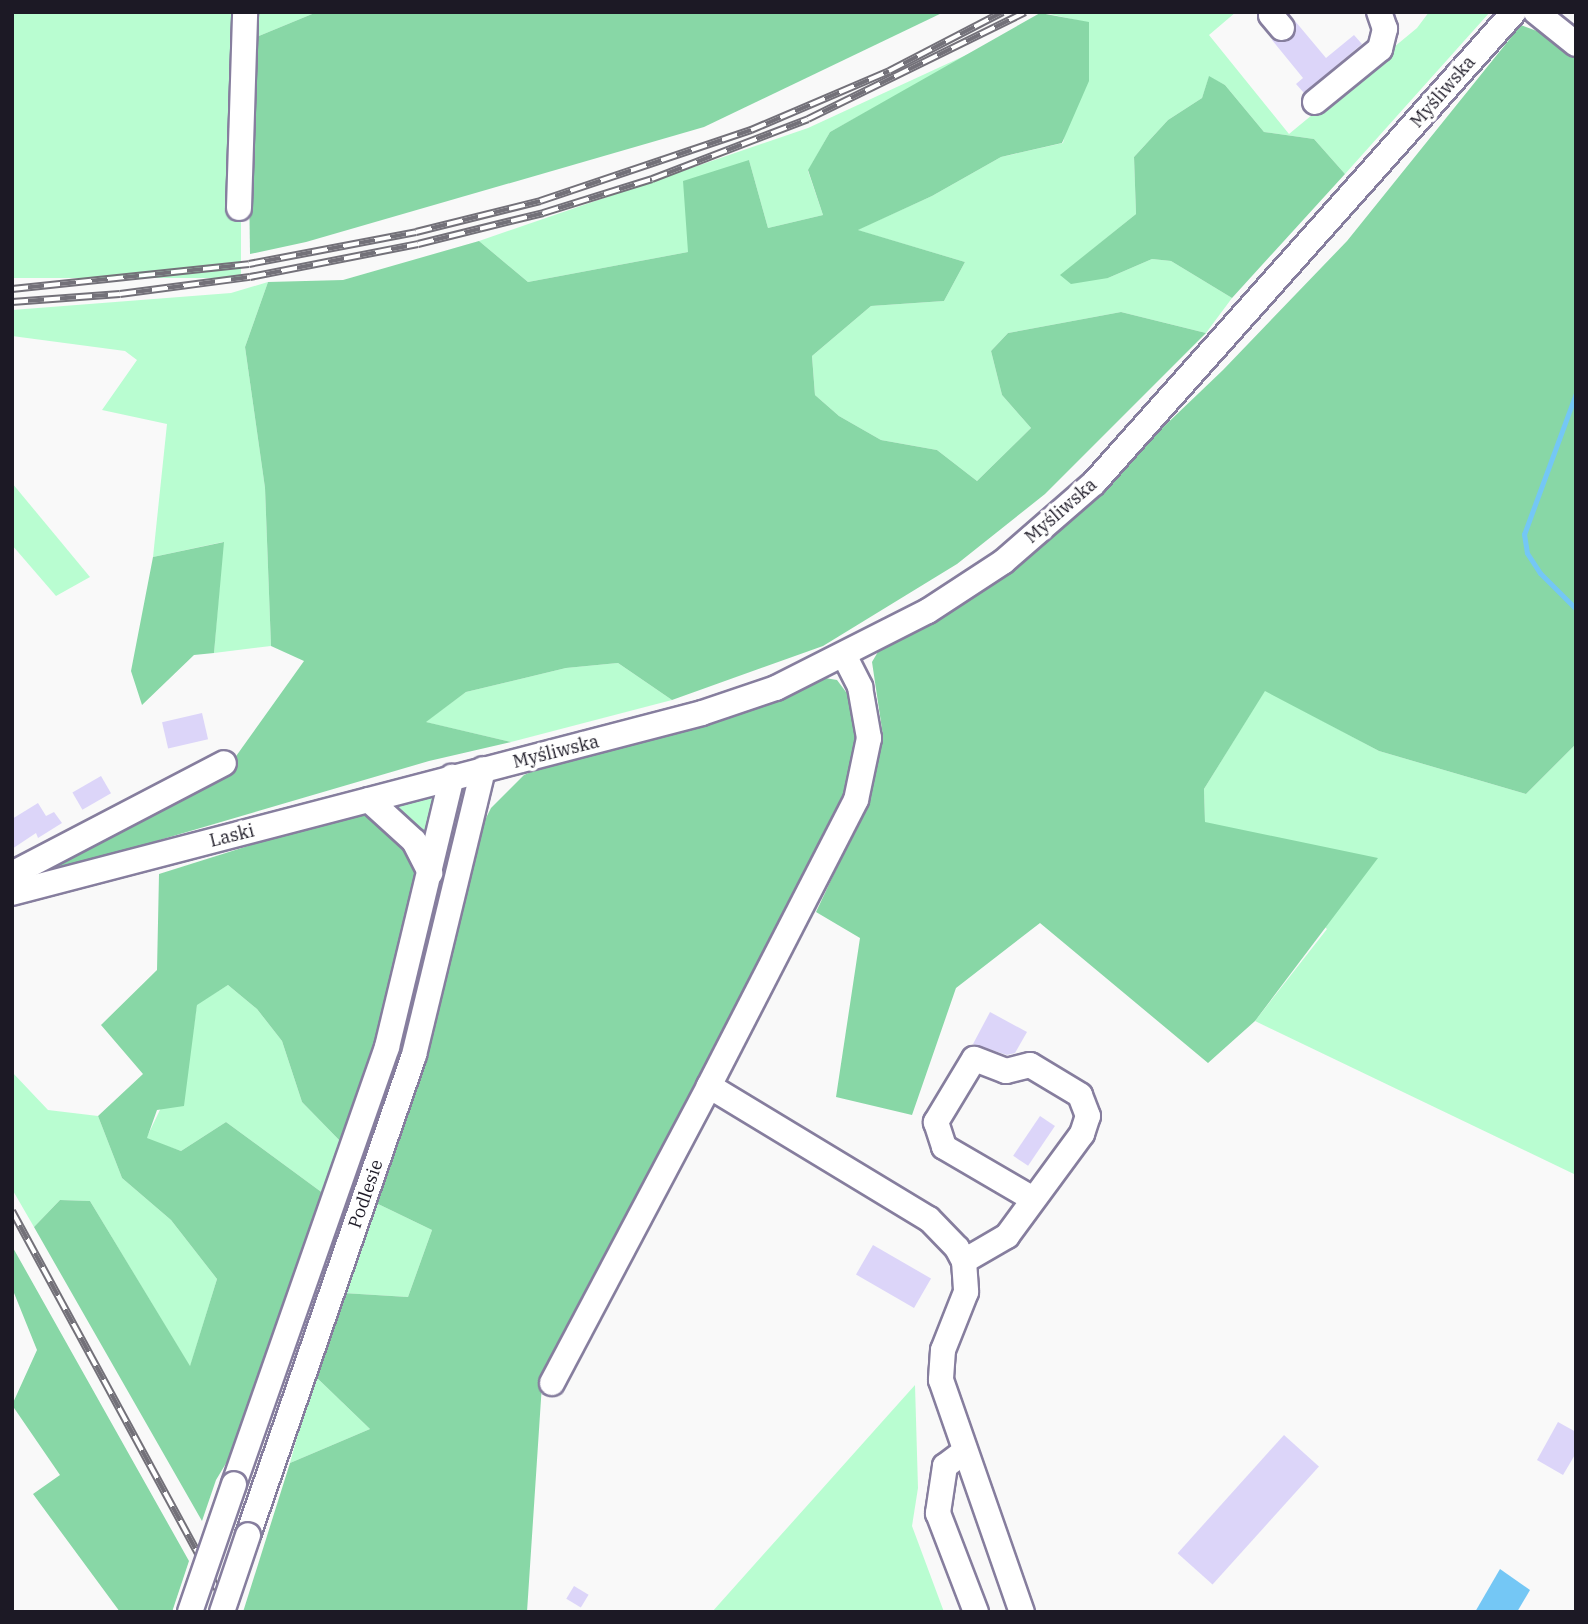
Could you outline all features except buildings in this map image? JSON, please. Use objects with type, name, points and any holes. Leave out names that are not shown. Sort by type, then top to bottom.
[{"type":"street","points":[[239,208],[244,12]]},
{"type":"street","points":[[1315,102],[1380,48],[1385,29],[1379,12]]},
{"type":"street","name":"Myśliwska","points":[[452,777],[702,713],[776,688],[845,657],[928,611],[1003,562],[1094,483],[1514,12]]},
{"type":"street","points":[[1536,12],[1576,44]]},
{"type":"street","points":[[552,1383],[856,800],[869,738],[860,687],[845,657]]},
{"type":"street","points":[[12,874],[224,763]]},
{"type":"street","name":"Podlesie","points":[[222,1612],[414,1055],[433,992],[464,836],[484,769]]},
{"type":"street","name":"Podlesie","points":[[190,1612],[387,1047],[452,777]]},
{"type":"street","name":"Laski","points":[[12,893],[452,777]]},
{"type":"street","points":[[369,800],[414,841],[430,873]]},
{"type":"street","points":[[439,832],[449,825],[464,836]]},
{"type":"street","points":[[964,1261],[1007,1236],[1082,1134],[1088,1108],[1080,1095],[1030,1065],[1006,1071],[974,1059],[936,1122],[944,1147],[1033,1199]]},
{"type":"street","points":[[709,1086],[929,1219],[948,1236],[964,1261],[966,1292],[943,1350],[941,1380],[1021,1612]]},
{"type":"street","points":[[965,1451],[945,1466],[938,1513],[976,1612]]},
{"type":"green space","points":[[12,12],[241,12],[241,278],[12,278]]},
{"type":"green space","points":[[246,12],[317,12],[247,41]]},
{"type":"green space","points":[[317,12],[944,12],[704,127],[306,242],[250,254],[247,41]]},
{"type":"green space","points":[[1041,12],[1236,12],[1209,35],[1289,134],[1417,28],[1429,12],[1490,12],[1345,174],[1314,139],[1264,132],[1225,85],[1209,77],[1202,98],[1168,120],[1134,157],[1136,214],[1061,275],[1108,278],[1152,259],[1171,261],[1232,298],[1206,333],[1121,312],[1008,333],[991,351],[1002,395],[1031,428],[977,481],[937,450],[881,440],[839,416],[815,395],[812,356],[871,306],[944,301],[965,262],[857,230],[932,196],[1001,157],[1063,143],[1089,23]]},
{"type":"green space","points":[[1040,13],[1089,22],[1089,81],[1062,143],[1001,157],[932,196],[858,230],[965,262],[944,301],[871,306],[812,356],[815,395],[839,416],[881,440],[937,450],[977,481],[1031,428],[1002,395],[991,351],[1008,333],[1121,312],[1206,333],[1045,494],[957,564],[823,646],[672,700],[618,663],[566,668],[466,692],[426,722],[511,742],[429,761],[64,868],[16,877],[229,766],[304,661],[271,646],[265,488],[245,347],[268,282],[343,280],[479,241],[528,282],[688,252],[683,181],[749,160],[768,228],[823,215],[808,170],[830,132]]},
{"type":"green space","points":[[1521,25],[1545,34],[1576,59],[1576,744],[1526,794],[1379,751],[1265,691],[1204,789],[1205,822],[1378,858],[1255,1021],[1208,1063],[1040,923],[956,988],[912,1115],[836,1097],[860,938],[816,912],[868,802],[883,736],[872,662],[879,650],[909,634],[1061,525],[1223,370],[1347,241]]},
{"type":"green space","points":[[990,44],[830,132],[808,171],[823,215],[768,228],[749,160],[688,252],[528,282],[479,241],[808,128]]},
{"type":"green space","points":[[1209,76],[1225,85],[1264,132],[1314,139],[1345,174],[1232,298],[1171,261],[1152,259],[1108,278],[1071,284],[1060,275],[1136,214],[1134,157],[1168,120],[1202,98]]},
{"type":"green space","points":[[268,282],[245,347],[265,488],[271,646],[214,653],[223,542],[153,557],[167,424],[102,410],[137,360],[125,351],[12,336],[12,310],[231,293]]},
{"type":"green space","points":[[12,483],[90,577],[56,596],[12,545]]},
{"type":"green space","points":[[224,542],[214,653],[194,655],[142,705],[131,671],[153,557]]},
{"type":"green space","points":[[618,663],[672,700],[511,742],[425,722],[466,692],[566,668]]},
{"type":"green space","points":[[825,678],[837,680],[849,696],[860,737],[848,794],[542,1384],[527,1612],[243,1612],[290,1463],[370,1429],[314,1375],[343,1293],[408,1297],[432,1230],[374,1202],[480,830],[491,808],[524,775],[562,759],[701,725]]},
{"type":"green space","points":[[1265,690],[1379,751],[1526,794],[1576,744],[1576,1175],[1255,1021],[1327,929],[1205,823],[1204,789]]},
{"type":"green space","points":[[435,795],[426,833],[419,836],[389,805]]},
{"type":"green space","points":[[350,814],[369,815],[395,829],[419,874],[405,950],[342,1143],[302,1102],[282,1041],[257,1009],[228,985],[197,1005],[184,1106],[157,1110],[147,1138],[181,1151],[226,1122],[324,1194],[240,1440],[216,1480],[202,1521],[34,1227],[60,1200],[90,1201],[190,1366],[217,1279],[171,1220],[122,1178],[98,1116],[143,1074],[101,1025],[157,970],[159,874]]},
{"type":"green space","points":[[228,985],[257,1009],[282,1041],[302,1102],[342,1143],[324,1194],[226,1122],[181,1151],[146,1139],[191,1045],[197,1004]]},
{"type":"green space","points":[[12,1072],[48,1110],[98,1116],[122,1178],[171,1220],[217,1279],[190,1367],[90,1201],[60,1200],[34,1227],[12,1189]]},
{"type":"green space","points":[[374,1202],[432,1230],[408,1297],[343,1293]]},
{"type":"green space","points":[[12,1246],[189,1561],[172,1612],[120,1612],[33,1494],[60,1475],[12,1405],[37,1350],[12,1288]]},
{"type":"green space","points":[[314,1375],[370,1429],[290,1463]]},
{"type":"green space","points":[[915,1385],[918,1488],[912,1526],[944,1612],[712,1612]]},
{"type":"water","points":[[1500,1569],[1530,1590],[1517,1612],[1475,1612]]},
{"type":"waterway","points":[[1576,393],[1524,534],[1527,553],[1540,573],[1576,609]]},
{"type":"railway","points":[[12,289],[249,264],[416,232],[540,201],[751,130],[889,71],[1003,12]]},
{"type":"railway","points":[[12,302],[120,294],[250,277],[418,244],[543,213],[652,179],[808,119],[1025,12]]},
{"type":"railway","points":[[12,1211],[230,1612]]}]
